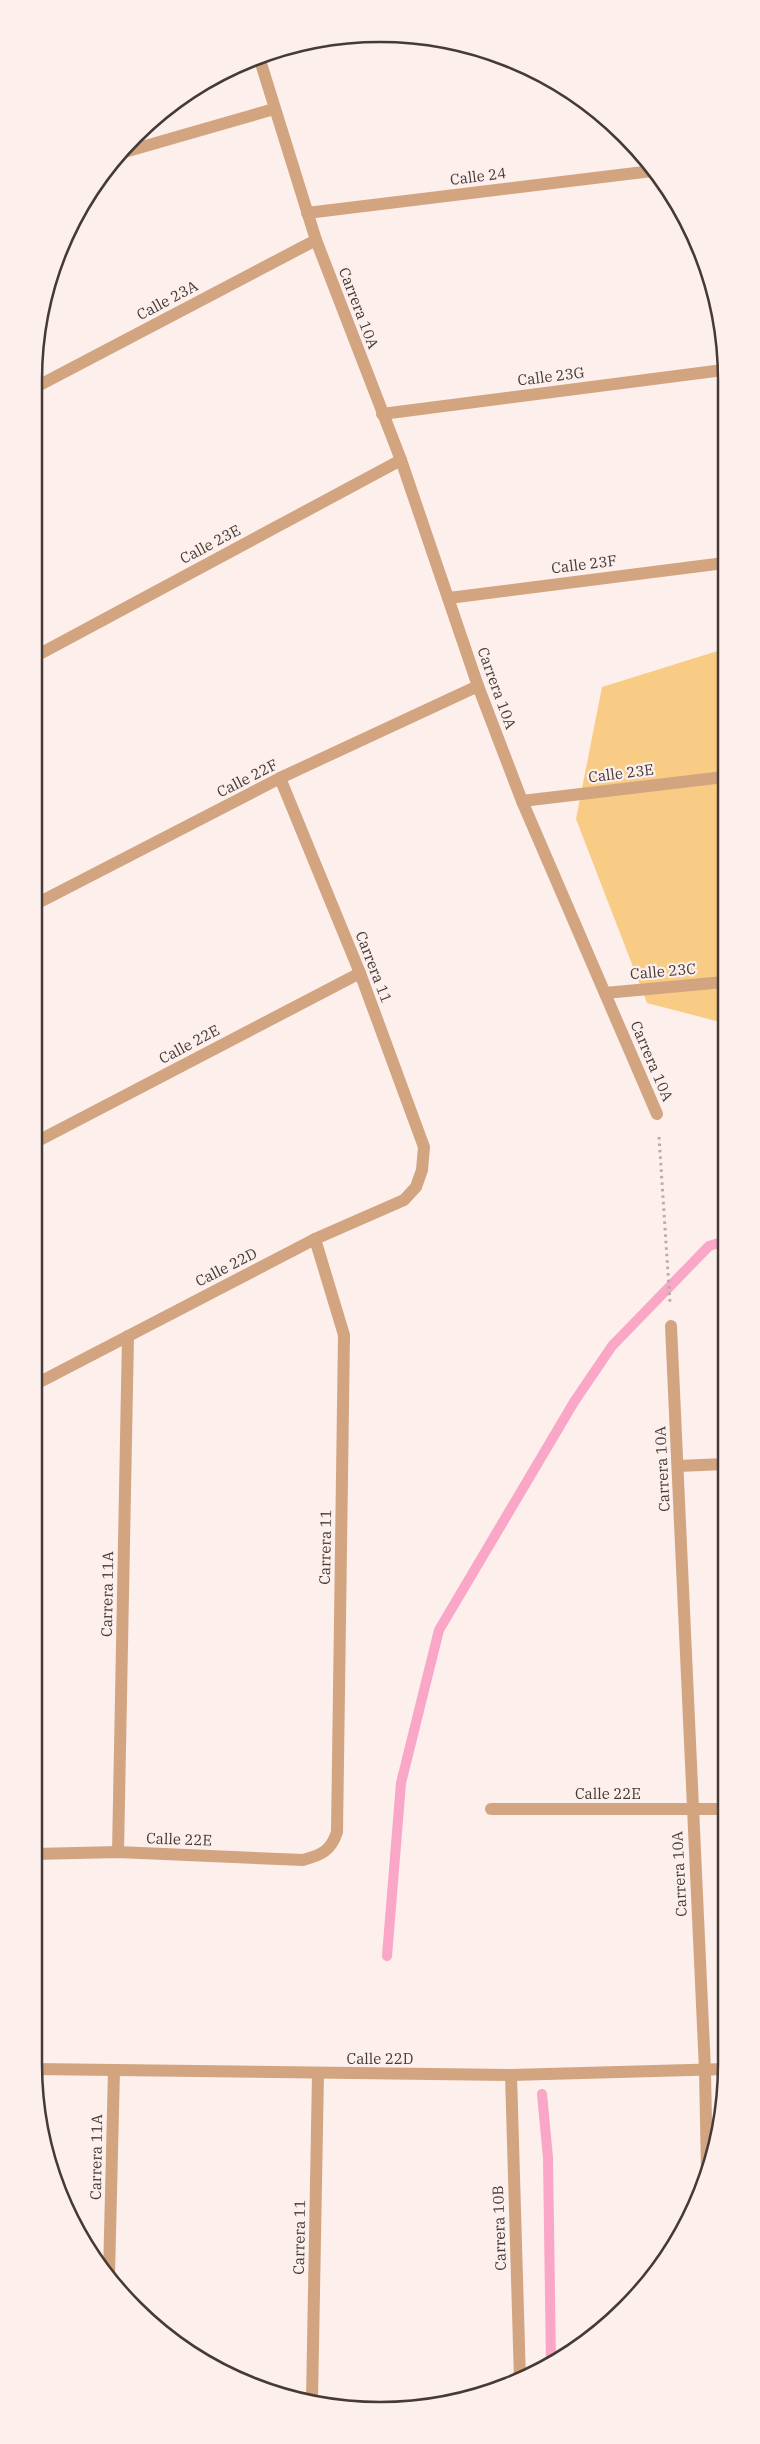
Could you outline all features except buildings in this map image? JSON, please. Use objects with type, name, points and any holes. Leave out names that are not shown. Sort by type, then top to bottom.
[{"type":"street","name":"Carrera 10A","points":[[261,64],[316,240],[401,460],[478,686],[522,801],[657,1114]]},
{"type":"street","points":[[133,150],[274,109]]},
{"type":"street","name":"Calle 24","points":[[307,213],[645,171]]},
{"type":"street","name":"Calle 23A","points":[[42,384],[316,240]]},
{"type":"street","name":"Calle 23G","points":[[382,414],[718,371]]},
{"type":"street","name":"Calle 23E","points":[[42,653],[401,460]]},
{"type":"street","name":"Calle 23F","points":[[449,598],[718,564]]},
{"type":"street","name":"Calle 22F","points":[[42,902],[280,778],[478,686]]},
{"type":"street","name":"Carrera 11","points":[[280,778],[360,973],[424,1147],[422,1170]]},
{"type":"street","name":"Calle 23E","points":[[522,801],[718,778]]},
{"type":"street","name":"Calle 22E","points":[[42,1139],[360,973]]},
{"type":"street","name":"Calle 23C","points":[[605,993],[718,983]]},
{"type":"street","name":"Calle 22D","points":[[42,1381],[315,1239],[404,1200],[416,1187],[422,1170]]},
{"type":"street","name":"Carrera 11","points":[[315,1239],[344,1335],[337,1832],[334,1843],[323,1854]]},
{"type":"street","name":"Carrera 10A","points":[[671,1326],[705,2070],[707,2149]]},
{"type":"street","name":"Carrera 11A","points":[[118,1852],[128,1336]]},
{"type":"street","points":[[678,1466],[718,1464]]},
{"type":"street","name":"Calle 22E","points":[[491,1809],[718,1809]]},
{"type":"street","name":"Calle 22E","points":[[42,1854],[118,1852],[303,1860],[323,1854]]},
{"type":"street","name":"Calle 22D","points":[[42,2069],[511,2075],[718,2069]]},
{"type":"street","name":"Carrera 11A","points":[[109,2265],[114,2070]]},
{"type":"street","name":"Carrera 11","points":[[312,2395],[318,2074]]},
{"type":"street","name":"Carrera 10B","points":[[511,2075],[520,2371]]},
{"type":"path","name":"Carrera 10A","points":[[657,1114],[671,1326]]},
{"type":"shaded area","points":[[718,651],[718,1021],[647,1003],[576,819],[602,687]]},
{"type":"waterway","points":[[387,1956],[401,1783],[439,1630],[574,1402],[612,1346],[709,1246],[718,1243]]},
{"type":"waterway","points":[[542,2094],[548,2158],[551,2355]]}]
